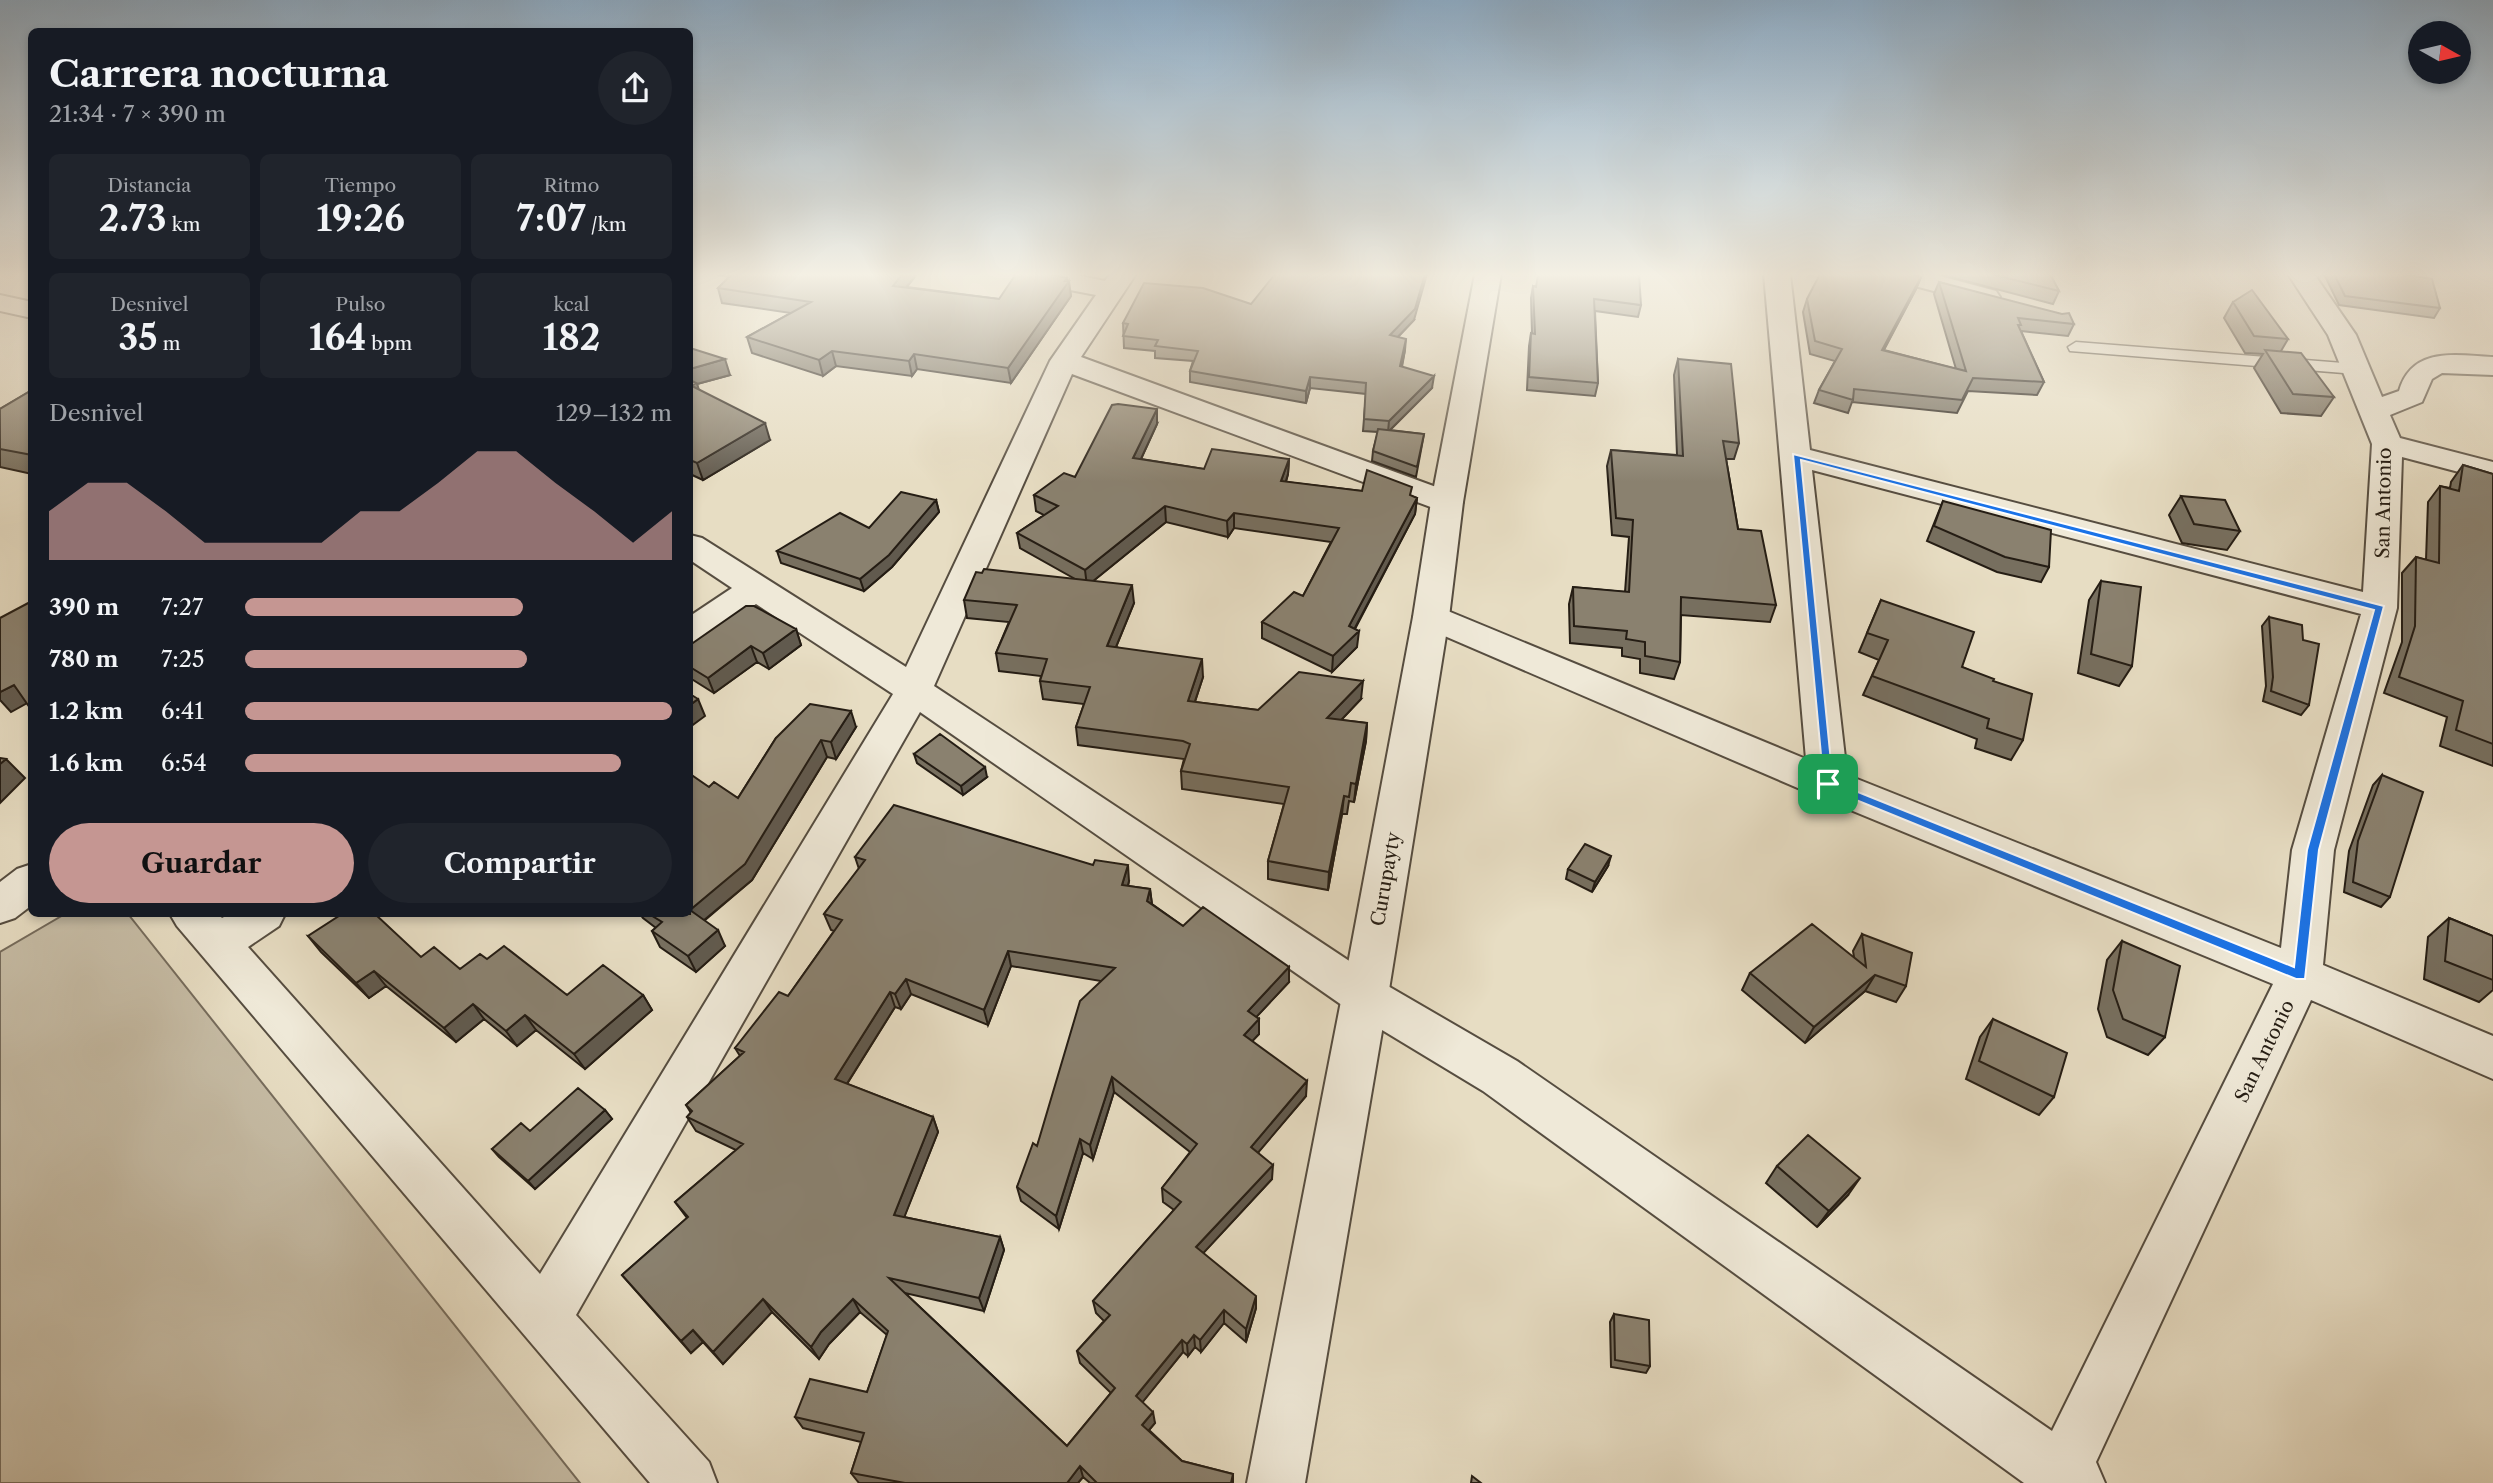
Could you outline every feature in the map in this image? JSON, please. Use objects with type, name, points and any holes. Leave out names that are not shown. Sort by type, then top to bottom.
[{"type":"street","points":[[544,1319],[914,690],[1064,361],[1076,343]]},
{"type":"street","name":"Curupayty","points":[[1276,1483],[1365,996],[1476,343]]},
{"type":"street","points":[[1784,343],[1828,784]]},
{"type":"street","name":"San Antonio","points":[[2064,1479],[2300,975],[2313,850],[2380,608],[2380,427],[2345,343]]},
{"type":"street","points":[[1064,361],[1447,502]]},
{"type":"street","points":[[2493,366],[2434,366],[2420,375],[2412,396],[2380,427],[2493,472]]},
{"type":"street","points":[[1796,456],[2380,608]]},
{"type":"street","points":[[693,547],[914,690],[1365,996],[1500,1076],[2064,1479]]},
{"type":"street","points":[[693,630],[756,587]]},
{"type":"street","points":[[1431,617],[1828,784],[2300,975],[2493,1058]]},
{"type":"street","points":[[252,917],[205,929],[688,1483]]},
{"type":"lane","points":[[2076,347],[2356,369]]},
{"type":"shaded area","points":[[60,917],[130,917],[580,1483],[0,1483],[0,952]]},
{"type":"building","points":[[766,343],[1025,343],[1008,368],[914,354],[909,361],[832,351],[819,360]]},
{"type":"building","points":[[1156,343],[1405,343],[1400,366],[1434,376],[1389,421],[1364,419],[1366,383],[1310,377],[1306,391],[1190,371],[1198,351],[1155,346]]},
{"type":"building","points":[[1531,343],[1596,343],[1598,383],[1529,377]]},
{"type":"building","points":[[1822,343],[1886,343],[1882,350],[1966,371],[1958,343],[2026,343],[2044,382],[1973,378],[1962,400],[1854,389],[1853,400],[1819,390],[1842,349]]},
{"type":"building","points":[[693,349],[725,359],[693,368]]},
{"type":"building","points":[[2265,350],[2301,353],[2334,397],[2293,394]]},
{"type":"building","points":[[1678,359],[1731,364],[1739,443],[1723,441],[1738,529],[1761,531],[1776,605],[1681,597],[1680,662],[1645,656],[1645,642],[1626,639],[1627,631],[1574,626],[1573,587],[1629,592],[1633,520],[1616,518],[1611,450],[1683,456]]},
{"type":"building","points":[[693,387],[765,423],[697,463],[693,461]]},
{"type":"building","points":[[28,392],[28,454],[0,449],[0,409]]},
{"type":"building","points":[[1112,405],[1157,409],[1133,458],[1204,469],[1212,449],[1289,459],[1281,481],[1362,491],[1367,470],[1412,487],[1410,495],[1417,498],[1349,626],[1359,631],[1333,656],[1262,622],[1294,592],[1303,596],[1339,528],[1234,513],[1227,521],[1165,506],[1085,570],[1017,533],[1058,506],[1034,495],[1064,473],[1075,477]]},
{"type":"building","points":[[1378,429],[1424,434],[1417,467],[1373,451]]},
{"type":"building","points":[[2463,465],[2493,474],[2493,744],[2456,730],[2463,701],[2399,677],[2415,626],[2416,557],[2439,563],[2440,486],[2459,491]]},
{"type":"building","points":[[901,492],[936,500],[889,555],[860,579],[777,551],[840,513],[869,528]]},
{"type":"building","points":[[2181,496],[2225,500],[2240,531],[2194,524]]},
{"type":"building","points":[[1943,501],[2051,530],[2049,567],[2005,557],[1934,526]]},
{"type":"building","points":[[984,569],[1132,585],[1107,646],[1202,659],[1188,701],[1258,710],[1299,672],[1363,681],[1327,718],[1367,723],[1356,784],[1351,783],[1349,797],[1344,796],[1329,872],[1268,861],[1289,787],[1181,771],[1190,744],[1183,741],[1076,727],[1090,687],[1040,681],[1047,659],[996,653],[1017,605],[964,600],[976,572],[982,573]]},
{"type":"building","points":[[2101,581],[2141,587],[2132,666],[2091,654]]},
{"type":"building","points":[[1881,600],[1974,632],[1962,667],[2032,694],[2023,740],[1987,728],[1989,719],[1872,676],[1888,640],[1867,633]]},
{"type":"building","points":[[28,603],[28,705],[14,685],[0,692],[0,618]]},
{"type":"building","points":[[746,606],[754,606],[796,629],[763,653],[751,646],[708,678],[693,669],[693,643]]},
{"type":"building","points":[[2269,617],[2302,625],[2303,640],[2319,644],[2309,705],[2271,691],[2273,677]]},
{"type":"building","points":[[810,704],[851,711],[831,742],[821,740],[745,864],[693,907],[693,776],[709,787],[714,782],[738,798],[776,738]]},
{"type":"building","points":[[940,734],[985,767],[961,786],[914,754]]},
{"type":"building","points":[[2382,775],[2423,792],[2390,897],[2353,882],[2358,841]]},
{"type":"building","points":[[894,805],[1093,865],[1095,860],[1128,865],[1122,885],[1150,889],[1147,901],[1183,926],[1203,907],[1289,967],[1248,1011],[1259,1019],[1244,1035],[1307,1081],[1251,1147],[1273,1165],[1196,1247],[1256,1296],[1246,1329],[1224,1310],[1200,1340],[1194,1335],[1187,1344],[1182,1340],[1136,1396],[1153,1412],[1142,1425],[1182,1461],[1233,1474],[1231,1483],[1097,1483],[1080,1466],[1067,1483],[905,1483],[851,1473],[864,1433],[795,1417],[810,1379],[867,1392],[888,1331],[853,1299],[821,1332],[811,1347],[763,1299],[713,1352],[693,1330],[681,1341],[622,1275],[688,1217],[675,1202],[743,1144],[687,1117],[692,1111],[686,1105],[744,1052],[735,1048],[779,992],[788,996],[842,920],[824,914],[865,860],[855,857]],"holes":[[[1008,951],[1115,968],[1080,1001],[1037,1146],[1033,1143],[1017,1187],[1056,1216],[1080,1139],[1090,1145],[1112,1077],[1197,1144],[1162,1188],[1181,1202],[1093,1301],[1110,1315],[1077,1351],[1115,1388],[1067,1446],[889,1278],[979,1298],[1000,1237],[894,1215],[933,1117],[835,1079],[890,992],[895,994],[906,979],[984,1010]]]},
{"type":"building","points":[[1585,844],[1611,856],[1595,882],[1568,869]]},
{"type":"building","points":[[693,912],[718,930],[688,956],[652,931],[662,922],[654,917],[693,917]]},
{"type":"building","points":[[337,917],[378,917],[421,957],[434,947],[460,969],[480,954],[487,959],[504,946],[567,995],[603,965],[643,995],[574,1054],[525,1015],[506,1031],[473,1004],[444,1028],[374,971],[356,983],[308,936]]},
{"type":"building","points":[[2449,918],[2493,936],[2493,980],[2445,961]]},
{"type":"building","points":[[1812,924],[1866,967],[1862,934],[1912,953],[1906,986],[1875,975],[1814,1027],[1750,973]]},
{"type":"building","points":[[2122,941],[2180,966],[2165,1037],[2123,1019],[2113,990]]},
{"type":"building","points":[[1993,1019],[2067,1053],[2054,1097],[1979,1061]]},
{"type":"building","points":[[578,1088],[605,1110],[528,1181],[492,1149],[521,1123],[530,1131]]},
{"type":"building","points":[[1808,1135],[1860,1178],[1829,1211],[1777,1166]]},
{"type":"building","points":[[1614,1314],[1649,1320],[1650,1366],[1615,1360]]},
{"type":"building","points":[[1472,1476],[1481,1483],[1471,1483]]},
{"type":"route","points":[[1796,456],[2380,608],[2313,850],[2300,975],[1828,784],[1796,456]]}]
